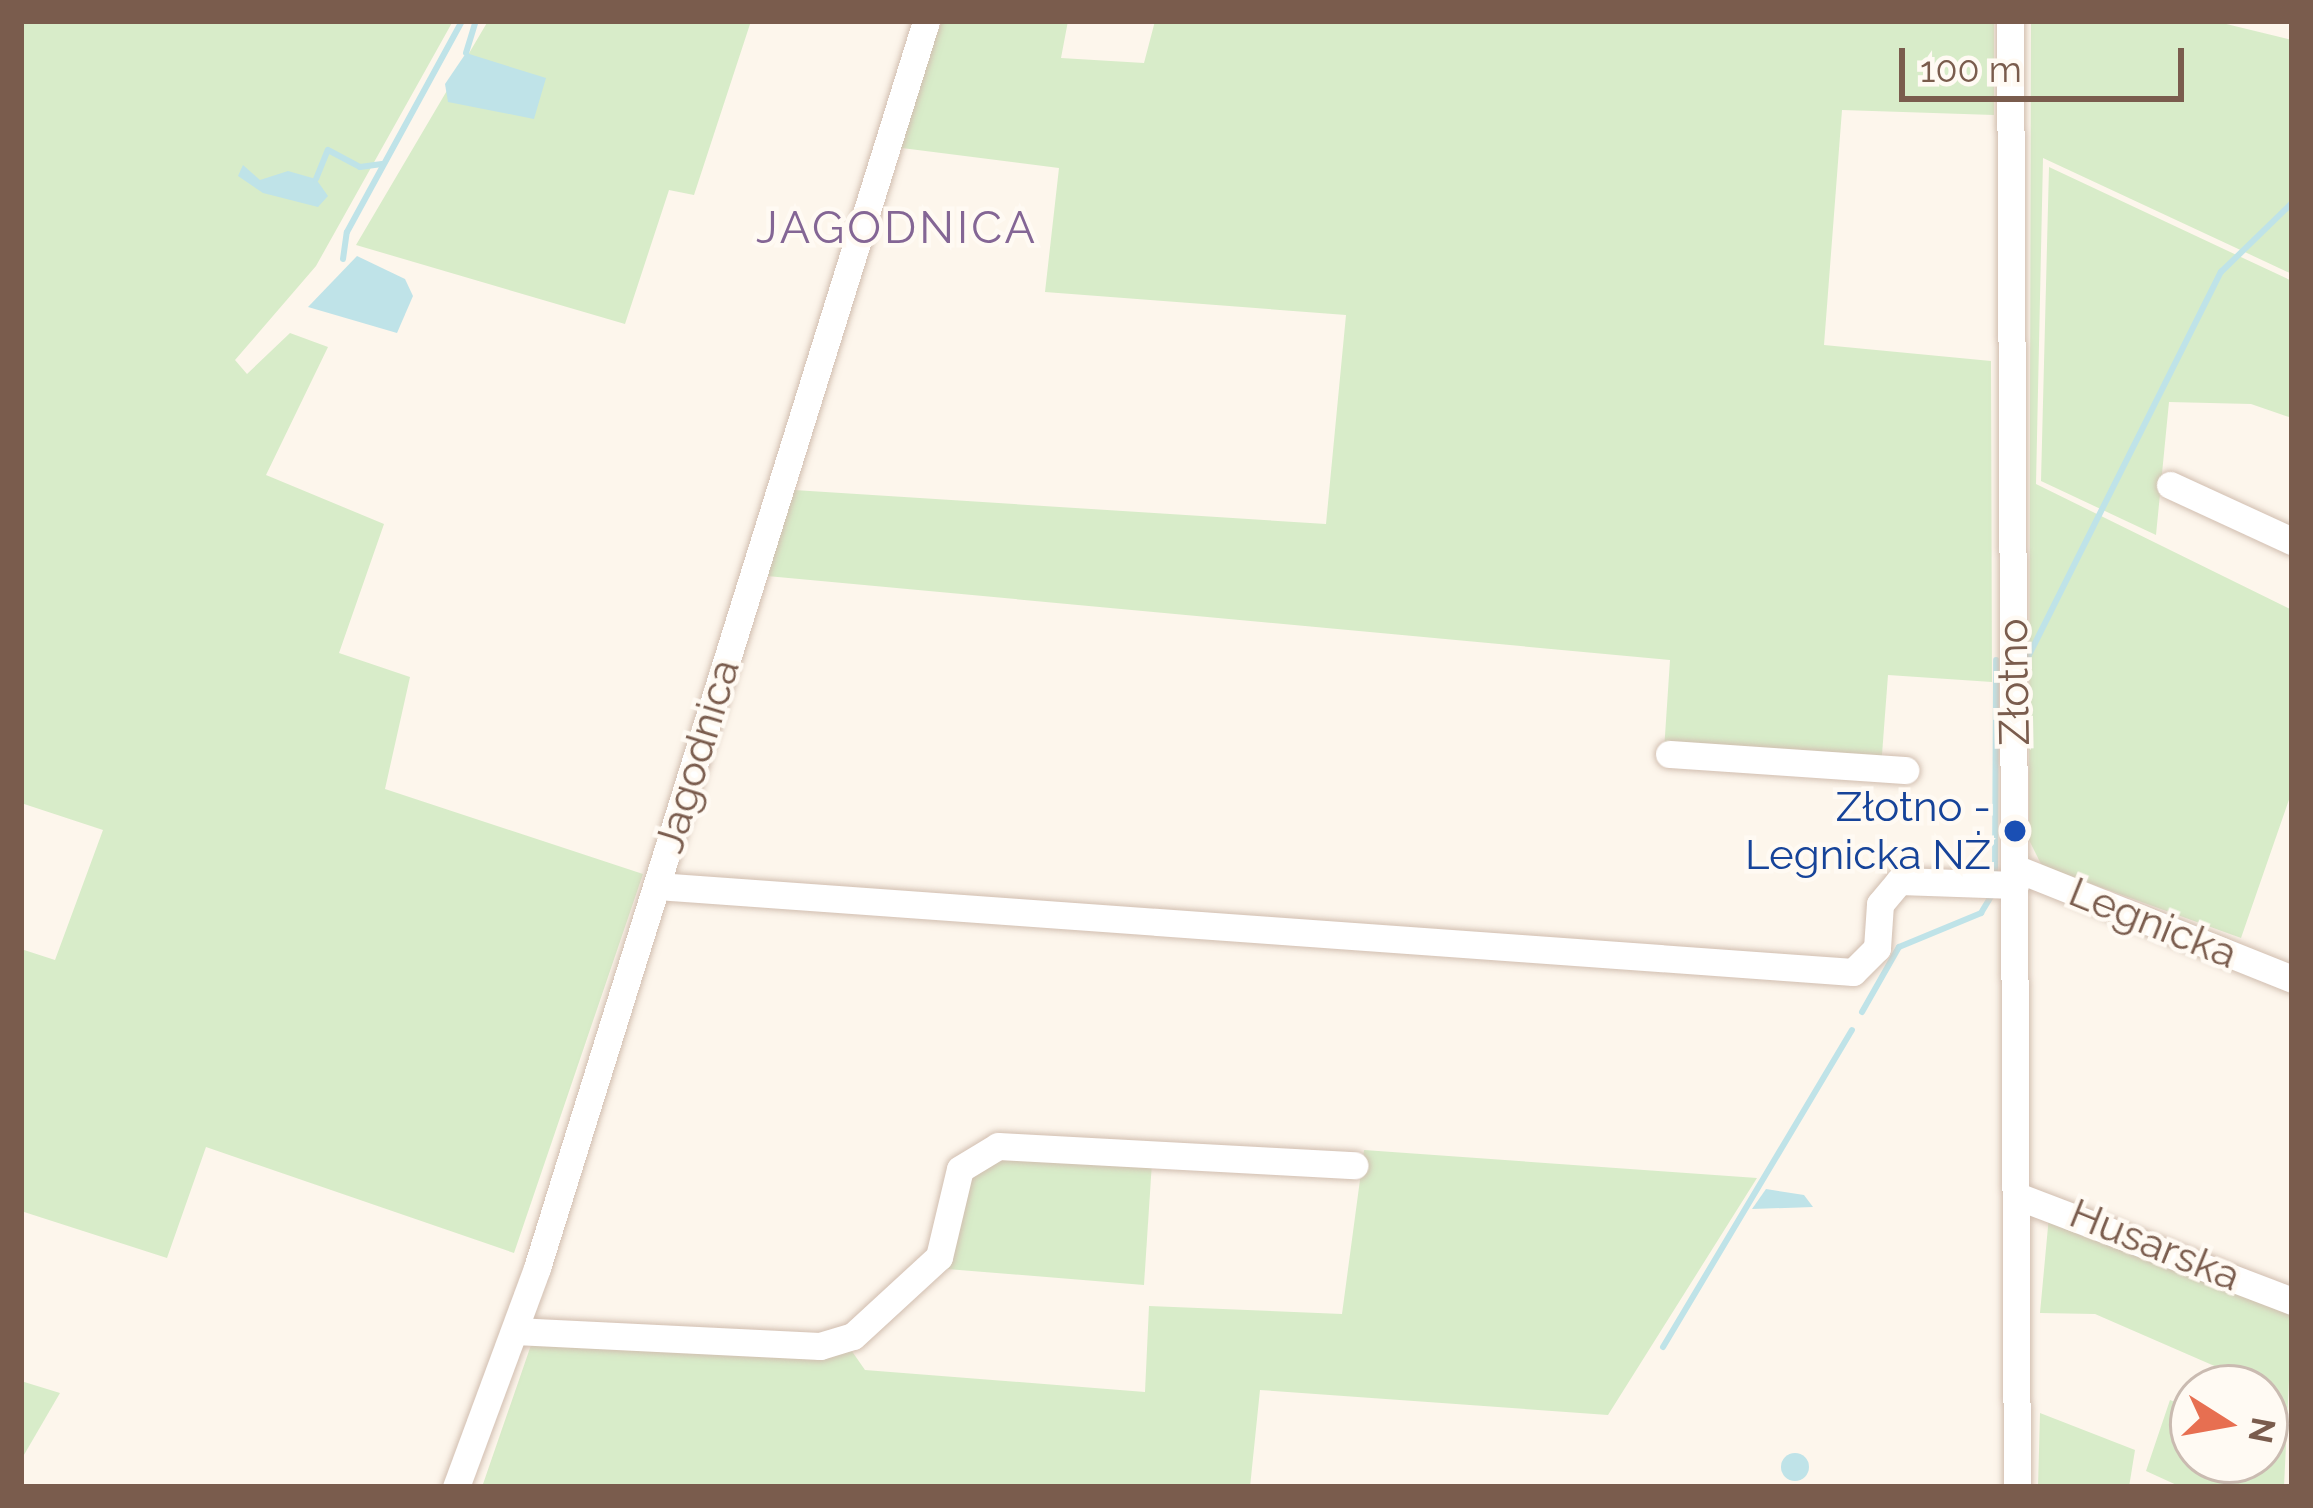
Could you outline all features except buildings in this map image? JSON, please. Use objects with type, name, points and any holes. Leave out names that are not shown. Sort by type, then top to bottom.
[{"type":"street","name":"Jagodnica","points":[[456,1487],[515,1331],[926,21]]},
{"type":"street","name":"Złotno","points":[[2010,21],[2004,880],[2017,1196],[2018,1487]]},
{"type":"street","points":[[2170,485],[2292,542]]},
{"type":"street","points":[[1669,754],[1905,770]]},
{"type":"street","points":[[657,886],[1853,972],[1877,948],[1880,904],[1900,881],[2004,880]]},
{"type":"street","name":"Legnicka","points":[[2004,880],[2292,979]]},
{"type":"street","points":[[515,1331],[820,1346],[853,1336],[939,1257],[960,1169],[998,1146],[1354,1165]]},
{"type":"street","name":"Husarska","points":[[2017,1196],[2292,1301]]},
{"type":"green space","points":[[21,21],[453,21],[316,266],[235,360],[247,374],[290,333],[328,347],[266,475],[384,524],[339,653],[410,677],[385,789],[643,874],[514,1253],[206,1147],[167,1258],[21,1211],[21,949],[55,960],[103,830],[21,803]]},
{"type":"green space","points":[[488,21],[751,21],[694,195],[669,190],[625,324],[356,245]]},
{"type":"green space","points":[[942,21],[1068,21],[1061,58],[1144,63],[1155,21],[1994,21],[1994,115],[1842,110],[1824,345],[1991,361],[1992,682],[1888,675],[1880,781],[1663,766],[1670,660],[767,576],[794,490],[1326,524],[1346,315],[1045,292],[1059,168],[894,147]]},
{"type":"green space","points":[[2031,21],[2214,21],[2292,40],[2292,274],[2043,158],[2036,484],[2292,610],[2292,791],[2241,938],[2042,866],[2029,840]]},
{"type":"green space","points":[[2049,167],[2292,281],[2292,418],[2251,404],[2169,402],[2156,535],[2041,481]]},
{"type":"green space","points":[[1364,1150],[1757,1178],[1608,1415],[1260,1390],[1250,1487],[482,1487],[531,1345],[849,1347],[865,1370],[1145,1392],[1149,1306],[1342,1314]]},
{"type":"green space","points":[[1009,1154],[1152,1162],[1144,1285],[947,1269],[967,1175]]},
{"type":"green space","points":[[2049,1216],[2292,1316],[2289,1380],[2289,1364],[2210,1364],[2095,1314],[2040,1313]]},
{"type":"green space","points":[[21,1381],[60,1393],[21,1460]]},
{"type":"green space","points":[[2169,1403],[2169,1482],[2146,1471]]},
{"type":"green space","points":[[2040,1413],[2135,1450],[2129,1487],[2038,1487]]},
{"type":"green space","points":[[2174,1484],[2284,1484],[2284,1487]]},
{"type":"water","points":[[466,53],[546,78],[534,119],[448,102],[445,84]]},
{"type":"water","points":[[243,165],[260,180],[288,171],[316,179],[328,196],[318,207],[263,193],[238,176]]},
{"type":"water","points":[[357,256],[405,279],[413,296],[397,333],[308,307]]},
{"type":"water","points":[[1766,1189],[1804,1195],[1813,1207],[1752,1209]]},
{"type":"water","points":[[1795,1453],[1805,1457],[1809,1467],[1805,1477],[1795,1481],[1785,1477],[1781,1467],[1785,1457]]},
{"type":"waterway","points":[[343,259],[347,232],[462,21]]},
{"type":"waterway","points":[[466,53],[476,21]]},
{"type":"waterway","points":[[316,179],[328,150],[360,167],[382,164]]},
{"type":"waterway","points":[[2028,657],[2221,272],[2292,203]]},
{"type":"waterway","points":[[1995,876],[1996,660]]},
{"type":"waterway","points":[[1862,1012],[1899,947],[1981,913],[1995,890]]},
{"type":"waterway","points":[[1663,1347],[1852,1030]]},
{"type":"place","name":"Złotno - Legnicka NŻ","points":[[2015,831]]},
{"type":"district","name":"JAGODNICA","points":[[897,228]]}]
